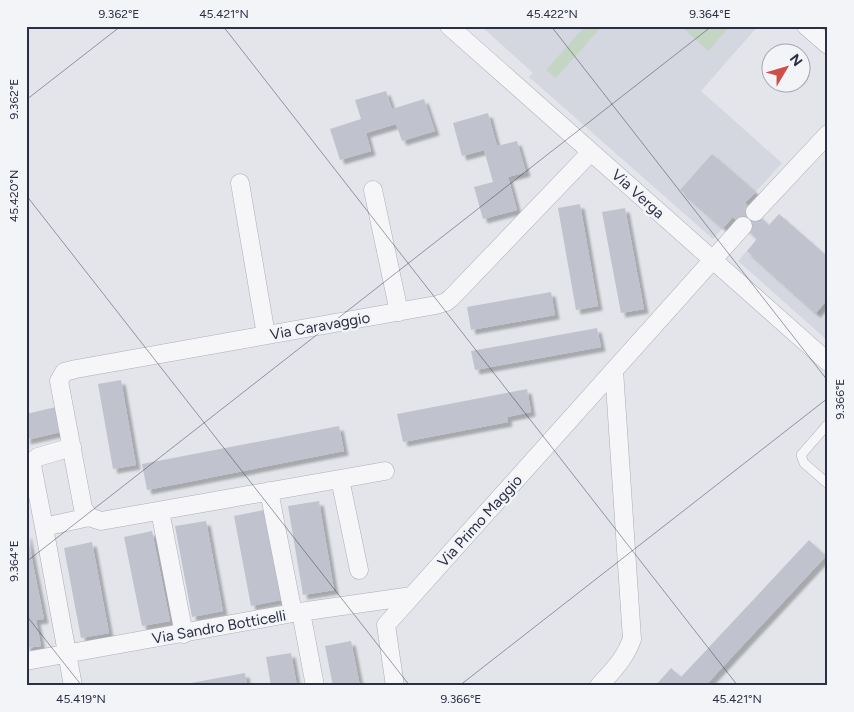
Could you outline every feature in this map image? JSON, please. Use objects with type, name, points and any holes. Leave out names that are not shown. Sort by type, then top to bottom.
[{"type":"street","name":"Via Verga","points":[[449,26],[828,362]]},
{"type":"street","points":[[806,26],[828,45]]},
{"type":"street","points":[[755,212],[828,134]]},
{"type":"street","name":"Via Caravaggio","points":[[88,517],[83,508],[59,381],[64,372],[446,302],[590,152]]},
{"type":"street","points":[[240,183],[266,336]]},
{"type":"street","points":[[373,190],[399,312]]},
{"type":"street","name":"Via Primo Maggio","points":[[395,686],[386,625],[743,226]]},
{"type":"street","points":[[599,686],[623,660],[632,639],[614,370]]},
{"type":"street","points":[[72,447],[38,457],[32,465],[72,686]]},
{"type":"street","points":[[44,527],[88,517],[101,521],[385,471]]},
{"type":"street","points":[[340,479],[359,570]]},
{"type":"street","points":[[269,491],[314,686]]},
{"type":"street","points":[[160,511],[184,634]]},
{"type":"street","name":"Via Sandro Botticelli","points":[[26,661],[297,613],[412,596]]},
{"type":"lane","points":[[828,424],[801,455],[804,463],[828,484]]},
{"type":"shaded area","points":[[481,26],[758,26],[701,91],[782,163],[713,239],[529,77],[533,73]]},
{"type":"shaded area","points":[[779,214],[828,257],[828,341],[738,261]]},
{"type":"green space","points":[[585,26],[602,26],[556,78],[546,70]]},
{"type":"green space","points":[[685,26],[730,26],[708,51],[683,28]]},
{"type":"building","points":[[386,91],[392,109],[424,99],[435,131],[402,141],[396,124],[366,133],[371,151],[340,160],[330,129],[361,119],[355,100]]},
{"type":"building","points":[[488,113],[497,146],[517,141],[526,172],[508,177],[517,210],[483,219],[474,187],[493,182],[484,150],[462,156],[453,123]]},
{"type":"building","points":[[712,154],[756,192],[745,203],[769,225],[779,214],[828,257],[828,299],[816,313],[747,251],[757,239],[733,217],[723,228],[680,190]]},
{"type":"building","points":[[580,204],[598,306],[576,310],[558,208]]},
{"type":"building","points":[[625,208],[644,309],[621,313],[602,212]]},
{"type":"building","points":[[551,292],[555,315],[471,330],[467,307]]},
{"type":"building","points":[[597,328],[601,347],[475,370],[471,351]]},
{"type":"building","points":[[121,380],[136,465],[113,469],[98,384]]},
{"type":"building","points":[[527,389],[531,412],[507,417],[508,422],[403,442],[397,414]]},
{"type":"building","points":[[56,407],[61,432],[26,440],[26,414]]},
{"type":"building","points":[[339,426],[344,451],[147,490],[142,464]]},
{"type":"building","points":[[319,501],[334,590],[303,595],[288,506]]},
{"type":"building","points":[[264,510],[281,600],[251,606],[234,516]]},
{"type":"building","points":[[206,521],[223,611],[192,617],[175,526]]},
{"type":"building","points":[[152,531],[170,621],[142,626],[124,537]]},
{"type":"building","points":[[26,534],[44,619],[36,620],[41,646],[26,648]]},
{"type":"building","points":[[809,540],[826,556],[705,686],[692,686],[691,684],[689,686],[655,686],[671,668],[681,677]]},
{"type":"building","points":[[92,542],[109,633],[81,638],[64,548]]},
{"type":"building","points":[[351,641],[360,686],[333,686],[325,646]]},
{"type":"building","points":[[291,653],[297,686],[271,686],[266,657]]},
{"type":"building","points":[[245,673],[247,686],[180,686],[180,685]]}]
